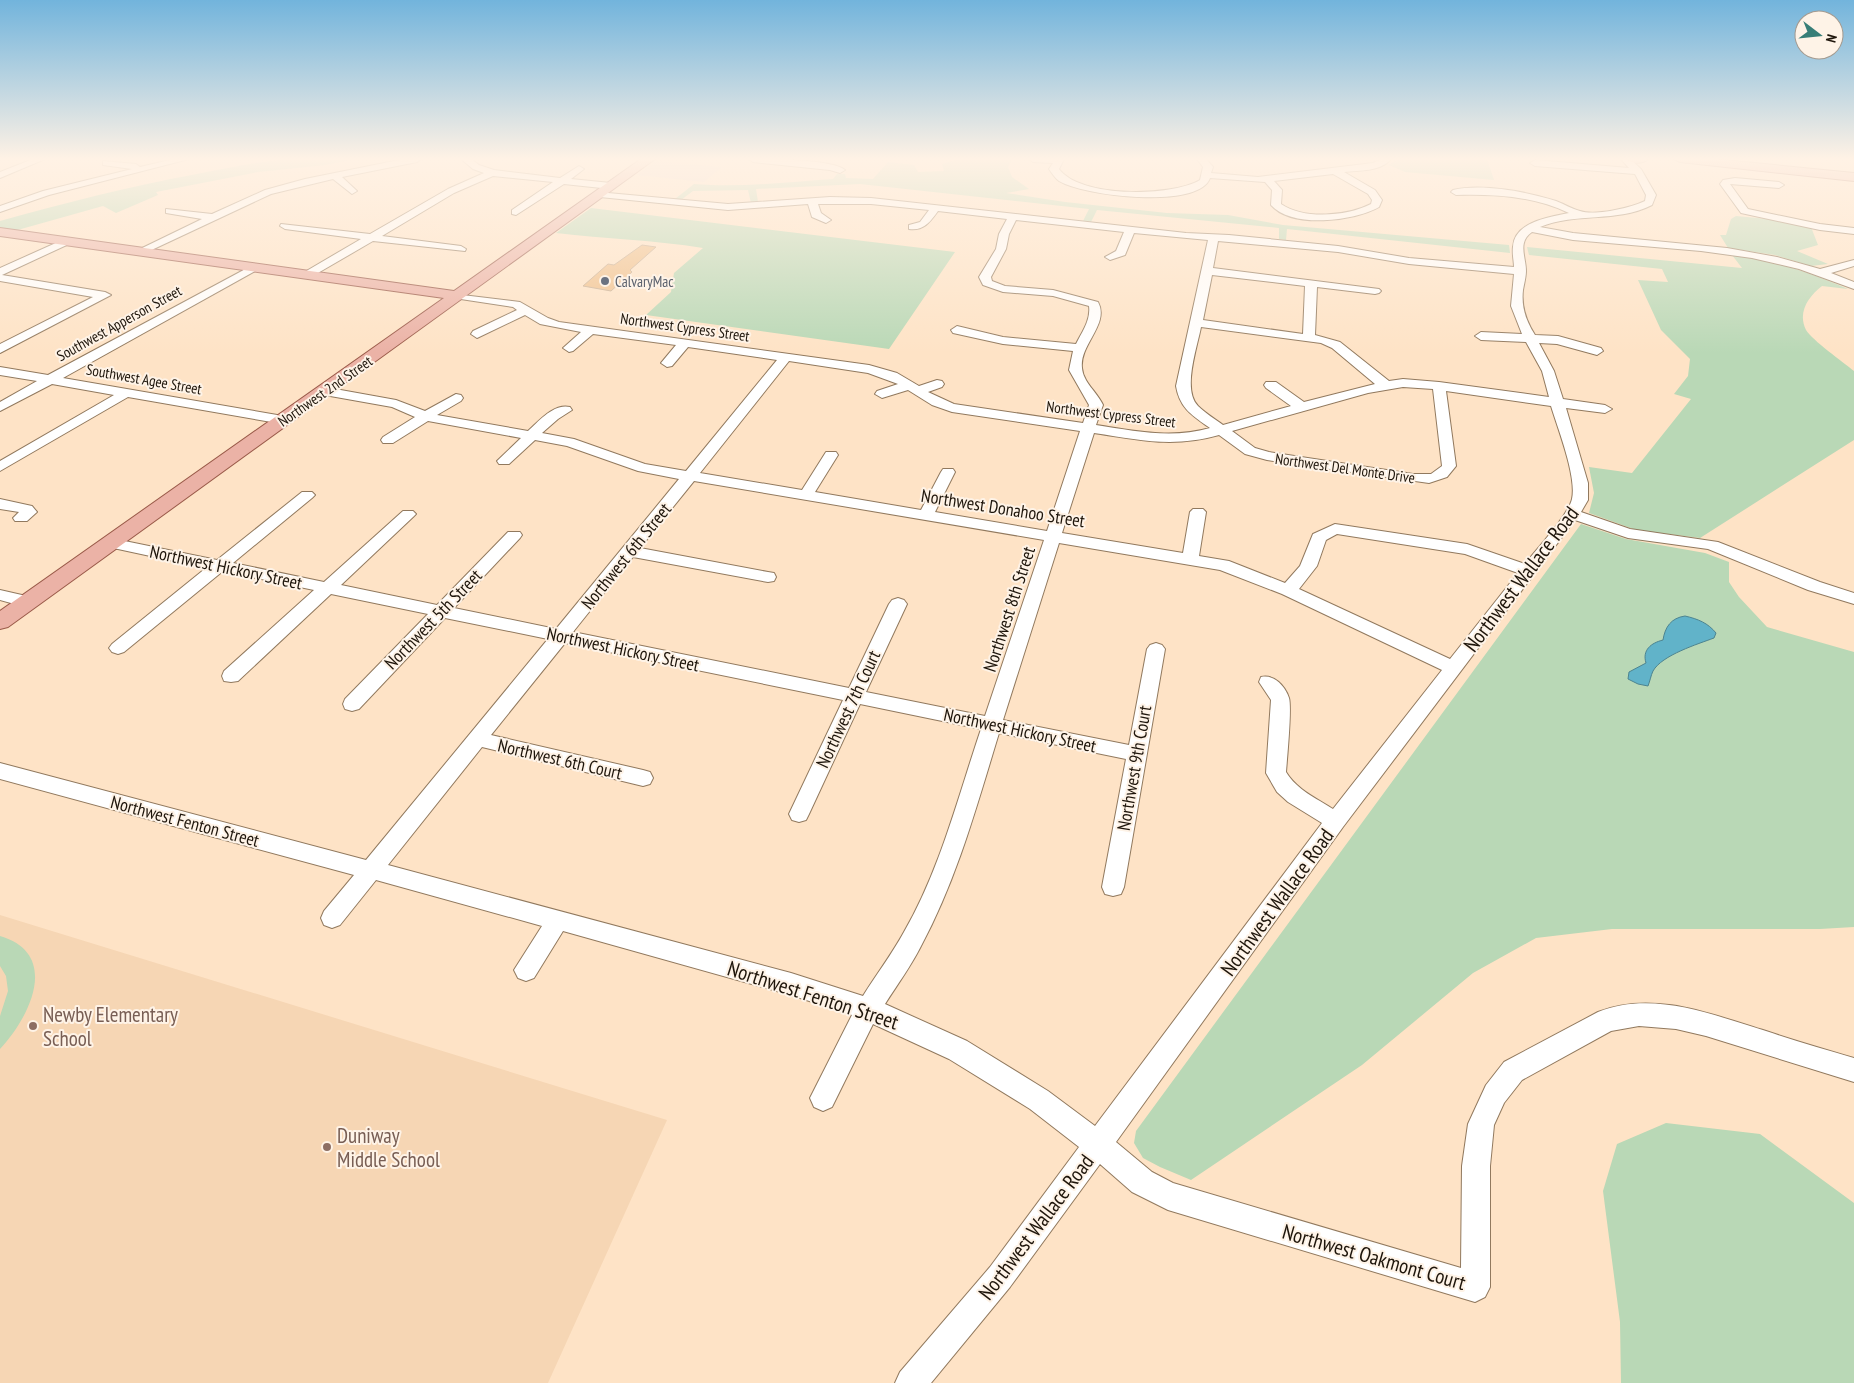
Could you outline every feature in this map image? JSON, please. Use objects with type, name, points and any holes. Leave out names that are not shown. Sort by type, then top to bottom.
[{"type":"main road","name":"Northwest 2nd Street","points":[[0,622],[559,224]]},
{"type":"main road","points":[[0,232],[458,296]]},
{"type":"street","points":[[139,252],[198,224]]},
{"type":"street","points":[[307,275],[395,224]]},
{"type":"street","points":[[913,227],[924,224]]},
{"type":"street","name":"Northwest 8th Street","points":[[823,1098],[868,1009],[914,939],[935,892],[952,848],[1090,429],[1096,405],[1093,396],[1076,374],[1075,364],[1094,318],[1096,309],[1094,304],[1052,293],[1003,289],[987,283],[985,277],[1001,248],[1004,234],[1010,224]]},
{"type":"street","points":[[1072,224],[1338,249],[1409,261],[1520,271]]},
{"type":"street","points":[[1530,228],[1541,224]]},
{"type":"street","points":[[1804,224],[1854,231]]},
{"type":"street","points":[[285,226],[461,248]]},
{"type":"street","points":[[1530,228],[1563,236],[1750,254],[1796,264],[1822,272],[1854,286]]},
{"type":"street","name":"Northwest Wallace Road","points":[[911,1383],[1000,1277],[1336,821],[1529,571],[1572,514],[1580,500],[1581,482],[1542,355],[1517,307],[1516,288],[1520,271],[1518,246],[1520,238],[1530,228]]},
{"type":"street","points":[[1110,257],[1120,253],[1130,230]]},
{"type":"street","points":[[1214,237],[1183,386],[1185,398],[1193,409],[1221,431]]},
{"type":"street","points":[[0,272],[67,242]]},
{"type":"street","points":[[1822,272],[1854,263]]},
{"type":"street","name":"Southwest Apperson Street","points":[[0,407],[253,268]]},
{"type":"street","points":[[1208,270],[1375,291]]},
{"type":"street","points":[[0,278],[105,295],[0,349]]},
{"type":"street","points":[[1309,337],[1311,283]]},
{"type":"street","name":"Northwest Cypress Street","points":[[458,296],[509,303],[528,310],[550,323],[869,369],[886,374],[913,388],[937,404],[952,408],[1160,439],[1199,436],[1221,431],[1385,385],[1417,383],[1557,402]]},
{"type":"street","points":[[477,334],[492,328],[509,316],[528,310]]},
{"type":"street","points":[[1196,323],[1324,340],[1336,345],[1385,385]]},
{"type":"street","points":[[569,348],[590,330]]},
{"type":"street","points":[[957,330],[976,337],[1005,342],[1044,343],[1080,348]]},
{"type":"street","points":[[1481,336],[1568,342],[1598,350]]},
{"type":"street","points":[[667,363],[685,343]]},
{"type":"street","name":"Northwest 6th Street","points":[[371,870],[786,357]]},
{"type":"street","name":"Southwest Agee Street","points":[[0,371],[283,420]]},
{"type":"street","points":[[882,394],[937,384]]},
{"type":"street","points":[[1271,385],[1303,408]]},
{"type":"street","name":"Northwest Del Monte Drive","points":[[1221,431],[1250,451],[1268,456],[1413,478],[1434,479],[1444,474],[1449,466],[1439,386]]},
{"type":"street","name":"Northwest Donahoo Street","points":[[324,391],[396,404],[426,417],[531,435],[586,447],[613,460],[629,464],[1223,565],[1288,590],[1454,668]]},
{"type":"street","points":[[0,467],[126,393]]},
{"type":"street","points":[[388,440],[456,398]]},
{"type":"street","points":[[1557,402],[1605,409]]},
{"type":"street","points":[[504,461],[553,416],[565,410]]},
{"type":"street","points":[[806,495],[831,455]]},
{"type":"street","points":[[926,515],[948,472]]},
{"type":"street","points":[[118,648],[307,495]]},
{"type":"street","points":[[0,504],[28,509],[29,512],[21,518]]},
{"type":"street","points":[[1190,558],[1198,512]]},
{"type":"street","points":[[231,676],[408,514]]},
{"type":"street","points":[[1572,514],[1628,533],[1677,539],[1712,546],[1814,586],[1854,598]]},
{"type":"street","points":[[1288,590],[1306,572],[1315,556],[1319,537],[1335,529],[1467,549],[1529,571]]},
{"type":"street","name":"Northwest 5th Street","points":[[352,704],[514,535]]},
{"type":"street","name":"Northwest Hickory Street","points":[[110,543],[1136,754]]},
{"type":"street","points":[[630,551],[768,577]]},
{"type":"street","points":[[0,596],[29,602]]},
{"type":"street","name":"Northwest 7th Court","points":[[799,814],[898,604]]},
{"type":"street","name":"Northwest 9th Court","points":[[1113,886],[1156,649]]},
{"type":"street","points":[[1268,682],[1280,698],[1276,773],[1284,786],[1296,796],[1336,821]]},
{"type":"street","name":"Northwest 6th Court","points":[[477,739],[643,778]]},
{"type":"street","name":"Northwest Fenton Street","points":[[0,771],[558,920],[791,984],[868,1009],[958,1050],[1039,1100],[1099,1145]]},
{"type":"street","points":[[332,918],[371,870]]},
{"type":"street","points":[[526,970],[558,920]]},
{"type":"street","name":"Northwest Oakmont Court","points":[[1099,1145],[1142,1182],[1168,1196],[1475,1287],[1476,1166],[1481,1124],[1495,1094],[1513,1071],[1607,1020],[1639,1015],[1676,1017],[1706,1024],[1810,1058],[1854,1070]]},
{"type":"shaded area","name":"Duniway Middle School","points":[[0,915],[667,1120],[548,1383],[0,1383]]},
{"type":"green space","points":[[0,224],[41,224],[14,231],[0,229]]},
{"type":"green space","points":[[569,224],[720,224],[955,252],[889,349],[646,315],[671,292],[674,273],[703,248],[556,233]]},
{"type":"green space","points":[[1234,224],[1275,224],[1509,245],[1510,253],[1287,229],[1286,240],[1279,239],[1279,228]]},
{"type":"green space","points":[[1730,224],[1795,224],[1811,227],[1818,245],[1797,251],[1828,264],[1811,266],[1775,255],[1728,248],[1720,235],[1726,235]]},
{"type":"green space","points":[[1527,247],[1742,268],[1732,255],[1763,260],[1792,268],[1848,289],[1822,286],[1809,300],[1803,317],[1809,334],[1854,371],[1854,440],[1700,538],[1636,530],[1589,513],[1594,493],[1589,467],[1632,473],[1691,399],[1674,394],[1688,376],[1690,359],[1661,330],[1638,280],[1668,282],[1662,269],[1529,255]]},
{"type":"green space","points":[[1581,524],[1626,539],[1705,553],[1729,562],[1729,582],[1739,597],[1767,627],[1854,652],[1854,927],[1820,929],[1612,929],[1536,938],[1473,973],[1362,1065],[1191,1180],[1143,1158],[1134,1143],[1136,1131]]},
{"type":"green space","points":[[0,936],[19,945],[30,957],[35,971],[34,987],[29,1004],[11,1036],[0,1049],[0,1016],[8,991],[6,976],[0,966]]},
{"type":"green space","points":[[1666,1123],[1760,1134],[1854,1203],[1854,1383],[1621,1383],[1620,1322],[1603,1191],[1617,1144]]},
{"type":"water","points":[[1685,616],[1698,620],[1710,627],[1716,633],[1714,638],[1664,660],[1653,671],[1648,686],[1628,679],[1629,672],[1646,663],[1646,651],[1651,645],[1663,640],[1665,631],[1672,621]]},
{"type":"building","name":"CalvaryMac","points":[[642,245],[656,247],[630,270],[632,272],[611,291],[583,286],[608,264],[614,265]]},
{"type":"place","name":"CalvaryMac","points":[[605,281]]},
{"type":"place","name":"Newby Elementary School","points":[[33,1026]]},
{"type":"place","name":"Duniway Middle School","points":[[327,1147]]}]
